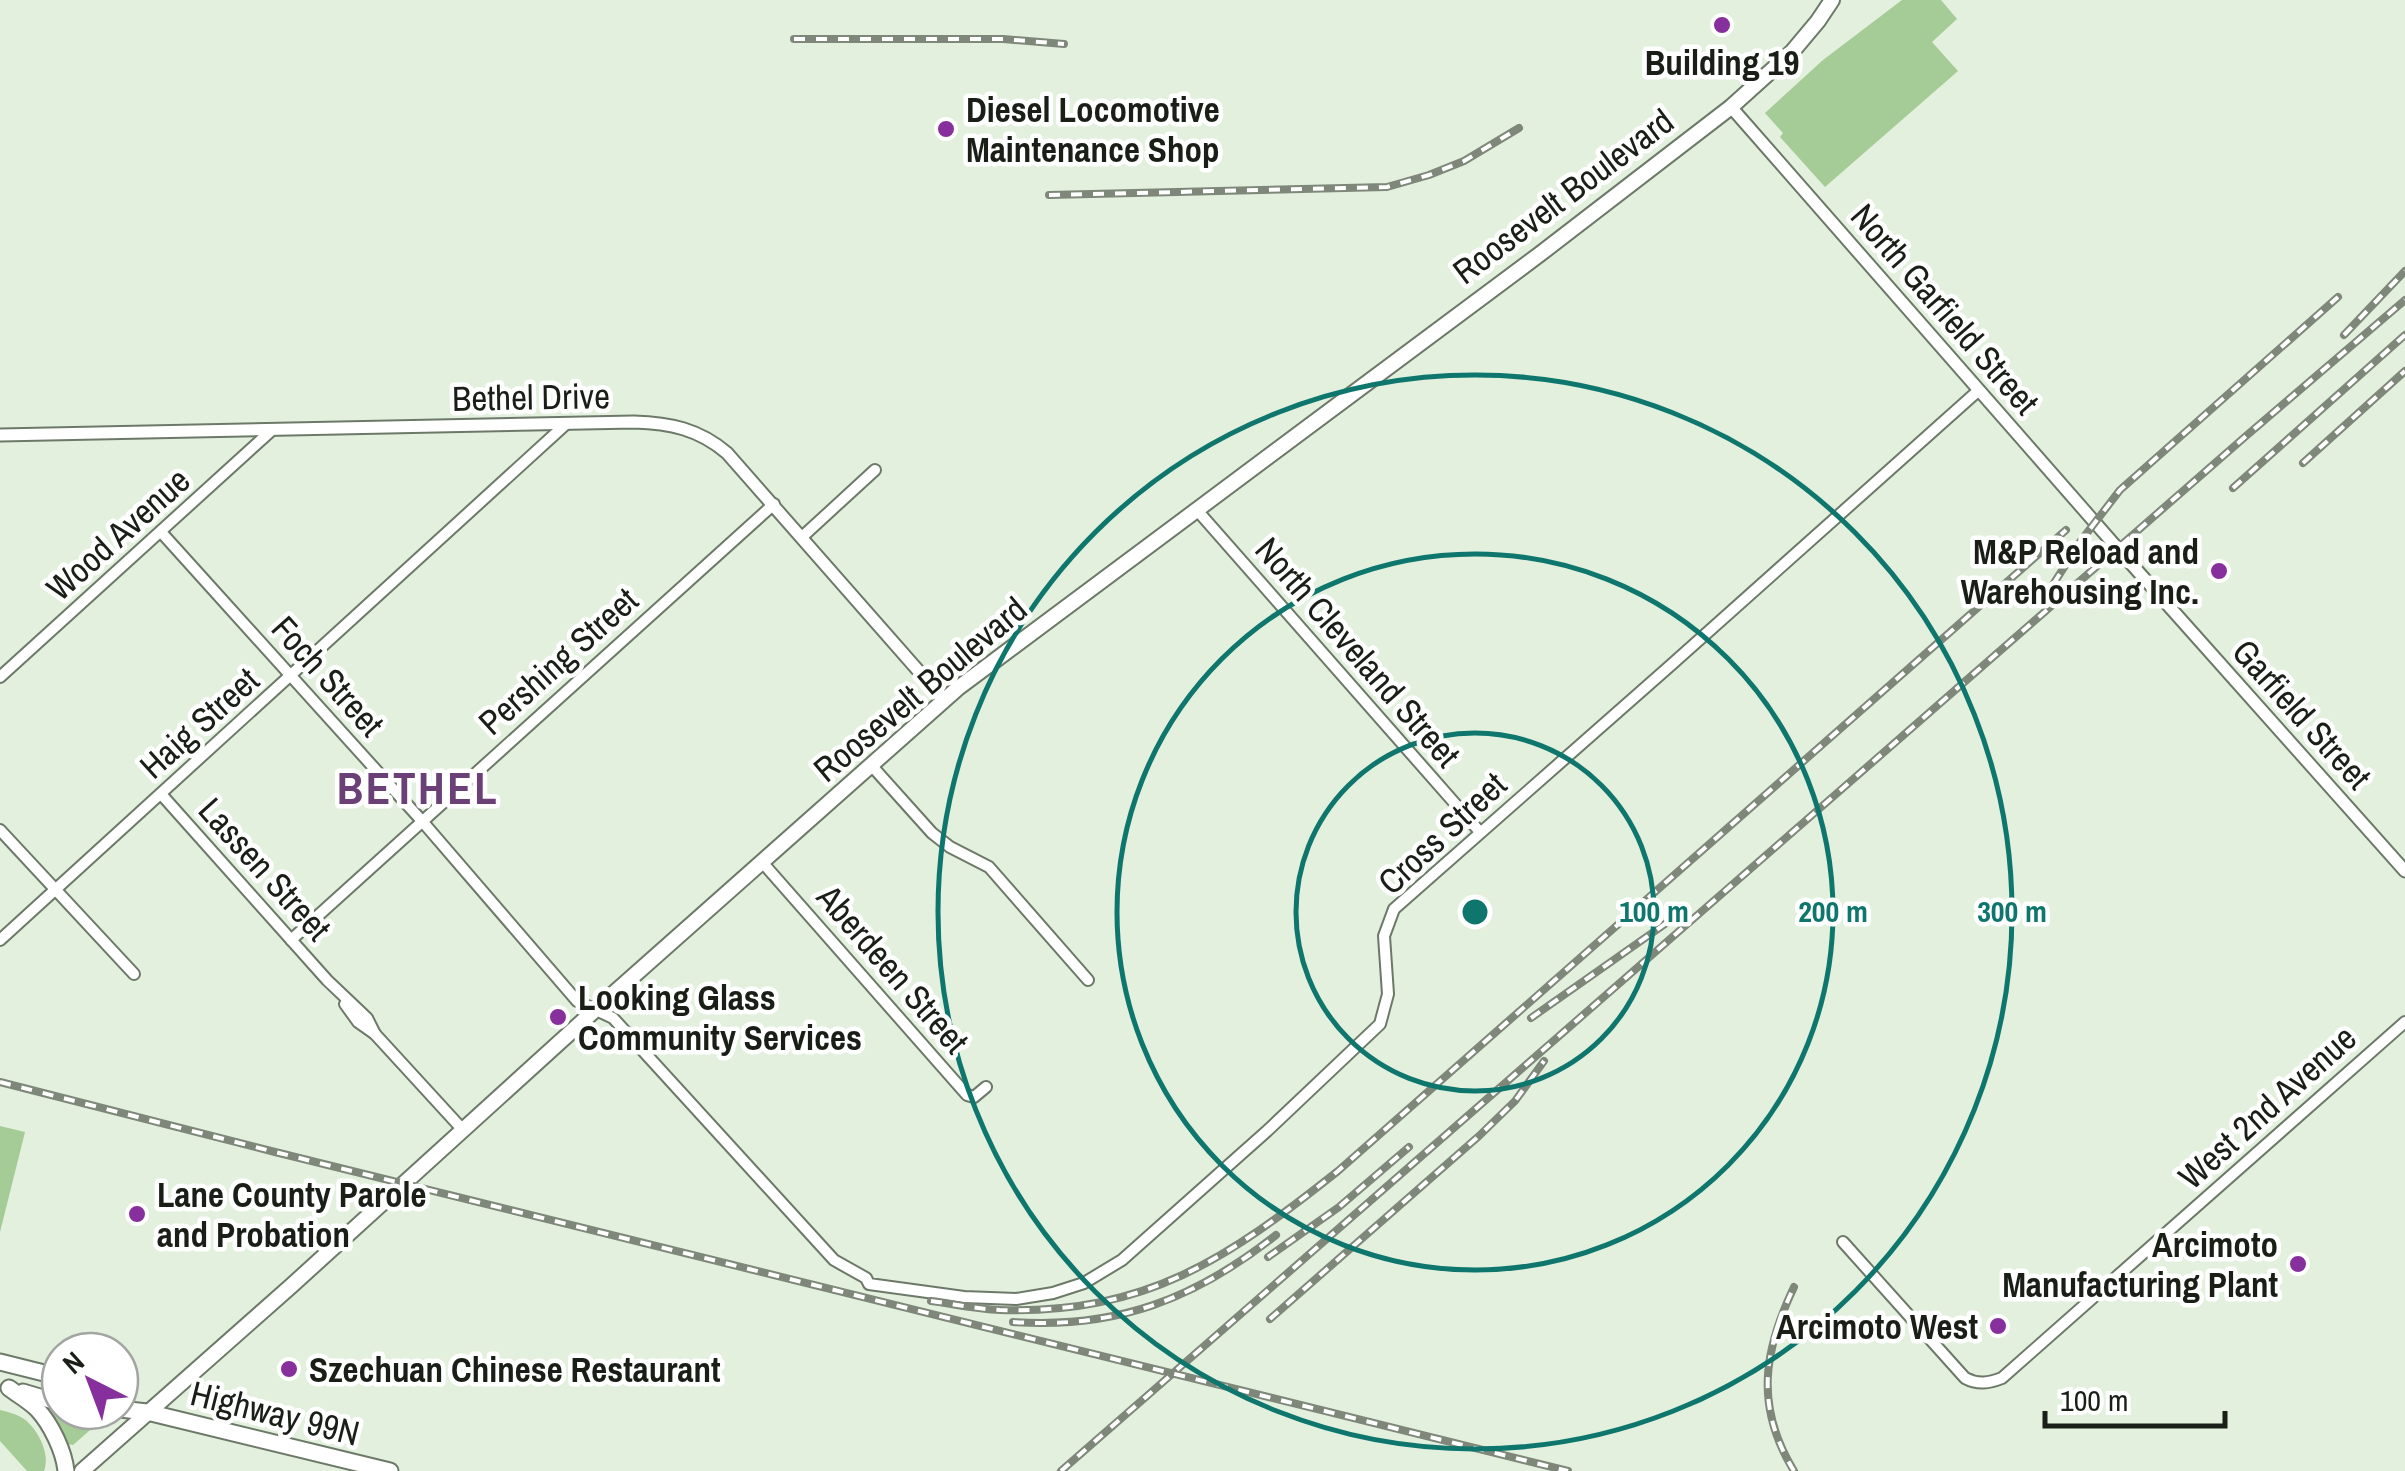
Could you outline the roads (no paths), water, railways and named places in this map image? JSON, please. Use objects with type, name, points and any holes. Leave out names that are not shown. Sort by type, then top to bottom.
[{"type":"main road","name":"Roosevelt Boulevard","points":[[82,1471],[944,700],[1730,107],[1792,52],[1832,0]]},
{"type":"main road","points":[[0,1362],[40,1372]]},
{"type":"main road","points":[[5,1387],[40,1397]]},
{"type":"main road","points":[[5,1387],[35,1407],[46,1421],[65,1458],[66,1471]]},
{"type":"main road","name":"Highway 99N","points":[[140,1409],[146,1412]]},
{"type":"main road","name":"Highway 99N","points":[[140,1412],[390,1471]]},
{"type":"street","name":"North Garfield Street","points":[[1730,107],[2117,549]]},
{"type":"street","name":"Cross Street","points":[[870,1284],[964,1297],[1016,1299],[1084,1283],[1122,1260],[1380,1024],[1388,994],[1384,936],[1394,909],[1979,390]]},
{"type":"street","name":"Bethel Drive","points":[[0,435],[656,423],[691,430],[727,453],[944,700]]},
{"type":"street","name":"Haig Street","points":[[0,940],[566,424]]},
{"type":"street","name":"Wood Avenue","points":[[0,677],[272,430]]},
{"type":"street","points":[[802,537],[875,470]]},
{"type":"street","name":"Pershing Street","points":[[291,940],[774,504]]},
{"type":"street","name":"North Cleveland Street","points":[[1196,509],[1480,832]]},
{"type":"street","name":"Foch Street","points":[[161,532],[422,821],[577,1000],[613,1018],[834,1260],[870,1284]]},
{"type":"street","name":"Garfield Street","points":[[2117,549],[2405,871]]},
{"type":"street","points":[[871,765],[932,833],[989,867],[1088,980]]},
{"type":"street","name":"Lassen Street","points":[[161,794],[327,980],[358,1022],[375,1034],[463,1130]]},
{"type":"street","points":[[0,830],[134,974]]},
{"type":"street","name":"Aberdeen Street","points":[[762,862],[967,1095],[974,1097],[986,1087]]},
{"type":"street","name":"West 2nd Avenue","points":[[1843,1242],[1957,1370],[1972,1382],[2002,1378],[2405,1022]]},
{"type":"railway","points":[[794,39],[1003,39],[1064,44]]},
{"type":"railway","points":[[1049,195],[1387,187],[1464,161],[1519,128]]},
{"type":"railway","points":[[2344,335],[2405,271]]},
{"type":"railway","points":[[2042,602],[2080,542],[2120,490],[2338,297]]},
{"type":"railway","points":[[1061,1471],[2405,300]]},
{"type":"railway","points":[[2233,488],[2405,335]]},
{"type":"railway","points":[[2303,463],[2405,371]]},
{"type":"railway","points":[[931,1301],[1000,1310],[1052,1309],[1099,1302],[1182,1275],[1259,1230],[1338,1171],[2066,530]]},
{"type":"railway","points":[[1531,1018],[1682,912]]},
{"type":"railway","points":[[1270,1319],[1479,1136],[1515,1101],[1544,1061]]},
{"type":"railway","points":[[0,1082],[1568,1471]]},
{"type":"railway","points":[[1268,1257],[1339,1207],[1409,1147]]},
{"type":"railway","points":[[1013,1322],[1087,1320],[1153,1305],[1215,1277],[1276,1235]]},
{"type":"railway","points":[[1794,1287],[1775,1334],[1768,1379],[1773,1424],[1794,1471]]},
{"type":"place","name":"Building 19","points":[[1722,25]]},
{"type":"place","name":"Diesel Locomotive Maintenance Shop","points":[[946,129]]},
{"type":"place","name":"M&P Reload and Warehousing Inc.","points":[[2219,571]]},
{"type":"place","name":"Looking Glass Community Services","points":[[558,1017]]},
{"type":"place","name":"Lane County Parole and Probation","points":[[137,1214]]},
{"type":"place","name":"Arcimoto Manufacturing Plant","points":[[2298,1264]]},
{"type":"place","name":"Arcimoto West","points":[[1998,1326]]},
{"type":"place","name":"Szechuan Chinese Restaurant","points":[[289,1369]]},
{"type":"district","name":"BETHEL","points":[[418,787]]}]
